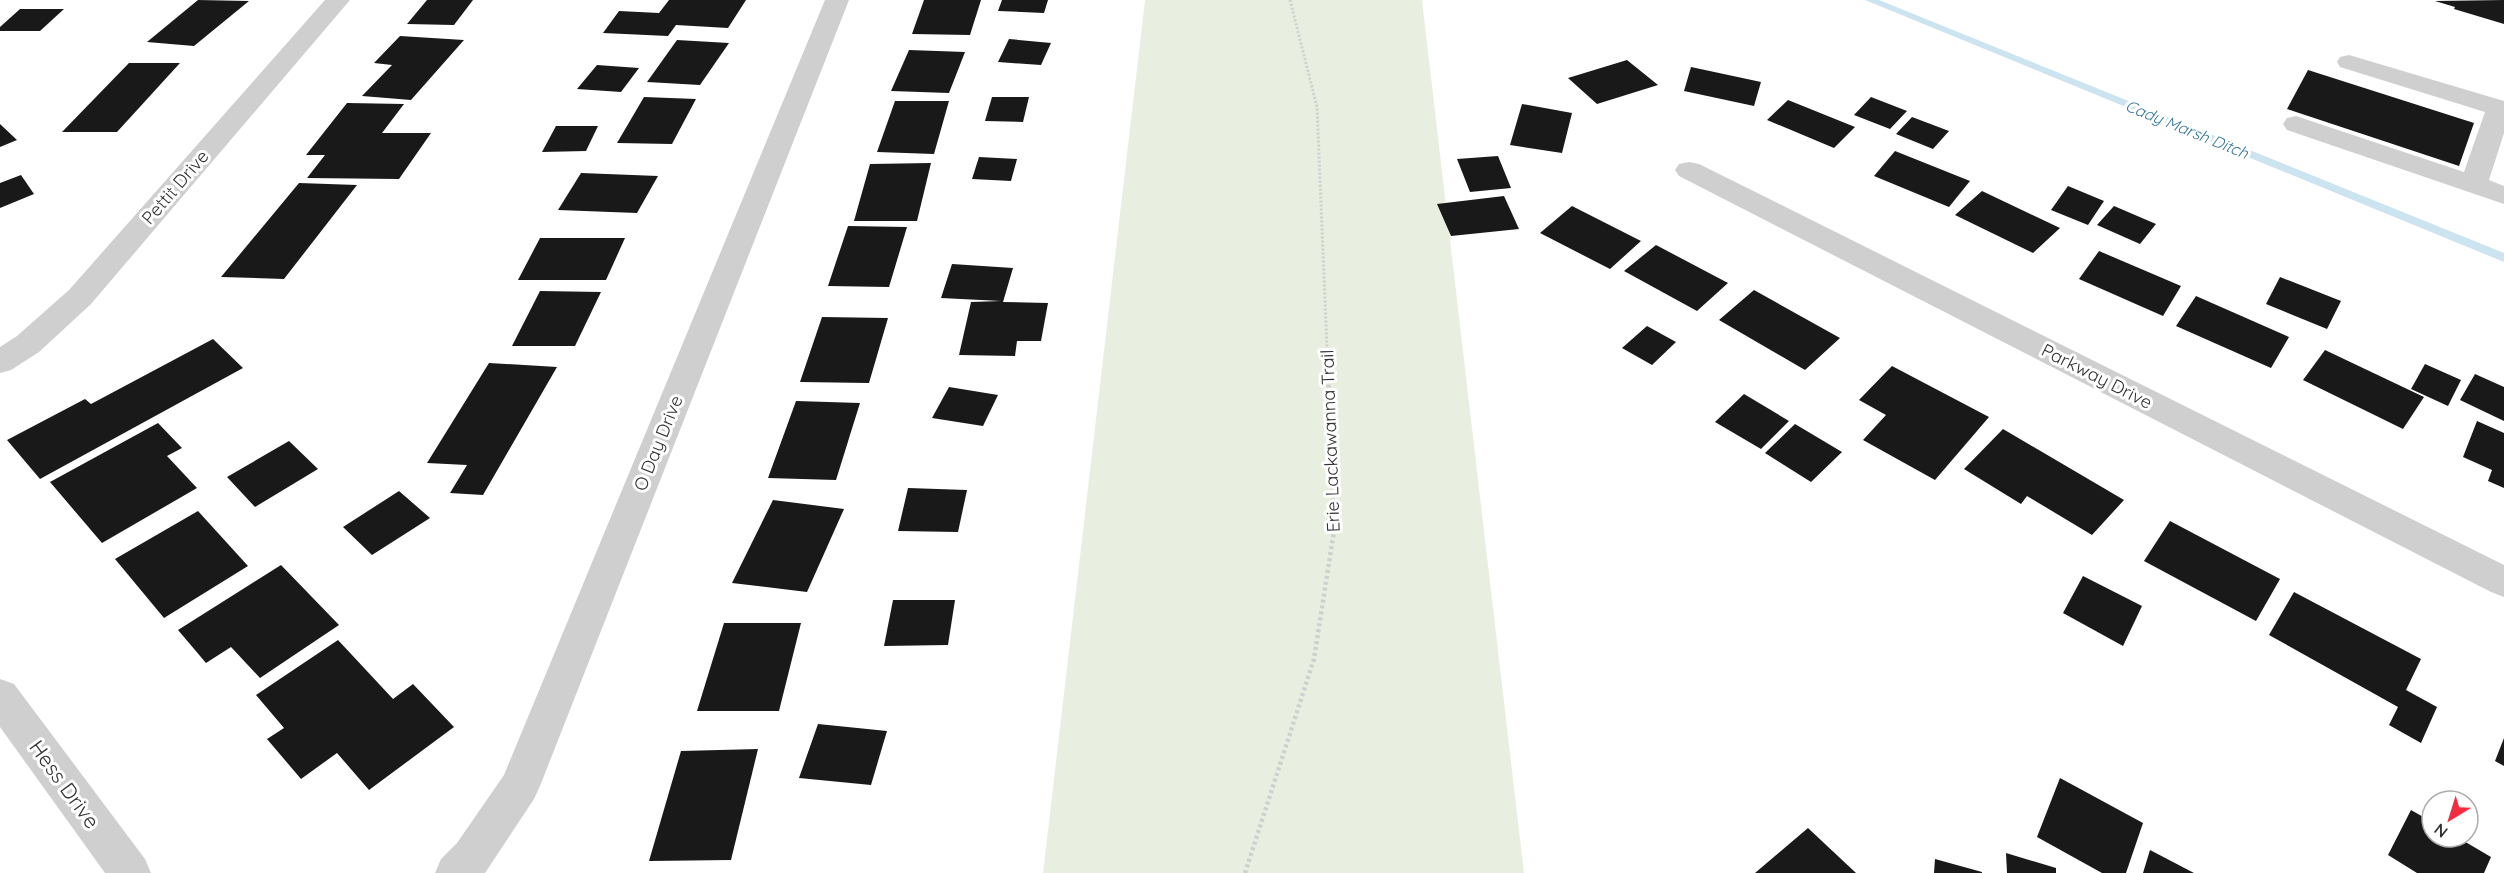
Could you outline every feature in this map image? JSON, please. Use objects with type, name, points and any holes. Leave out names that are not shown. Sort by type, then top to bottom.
[{"type":"street","name":"Pettit Drive","points":[[0,362],[28,344],[80,297],[338,0]]},
{"type":"street","name":"O Day Drive","points":[[456,873],[472,857],[520,786],[837,0]]},
{"type":"street","points":[[2349,62],[2502,109],[2474,184]]},
{"type":"street","points":[[2296,124],[2504,195]]},
{"type":"street","name":"Parkway Drive","points":[[1689,170],[2504,582]]},
{"type":"street","name":"Hess Drive","points":[[0,696],[130,873]]},
{"type":"path","name":"Erie Lackawanna Trail","points":[[1245,873],[1314,659],[1334,531],[1317,108],[1290,0]]},
{"type":"green space","points":[[1145,0],[1422,0],[1524,873],[1043,873]]},
{"type":"building","points":[[198,0],[249,1],[194,46],[147,42]]},
{"type":"building","points":[[427,0],[473,0],[454,25],[407,24]]},
{"type":"building","points":[[669,0],[746,0],[728,28],[676,25],[668,36],[603,33],[619,11],[659,13]]},
{"type":"building","points":[[924,0],[981,0],[970,35],[912,34]]},
{"type":"building","points":[[1002,0],[1048,0],[1044,13],[998,11]]},
{"type":"building","points":[[2504,0],[2504,24],[2435,1]]},
{"type":"building","points":[[20,9],[64,9],[40,31],[0,31],[0,27]]},
{"type":"building","points":[[400,36],[464,40],[411,100],[362,96],[392,65],[374,63]]},
{"type":"building","points":[[1009,39],[1051,43],[1041,65],[998,62]]},
{"type":"building","points":[[677,40],[729,43],[700,85],[647,82]]},
{"type":"building","points":[[909,50],[965,52],[949,93],[891,91]]},
{"type":"building","points":[[1627,60],[1658,85],[1597,104],[1568,78]]},
{"type":"building","points":[[129,63],[180,63],[117,132],[62,132]]},
{"type":"building","points":[[597,65],[639,68],[621,92],[577,89]]},
{"type":"building","points":[[1691,67],[1761,82],[1754,106],[1684,91]]},
{"type":"building","points":[[2308,70],[2474,123],[2459,166],[2287,109]]},
{"type":"building","points":[[644,97],[696,99],[672,144],[617,143]]},
{"type":"building","points":[[992,97],[1029,97],[1023,122],[985,121]]},
{"type":"building","points":[[1871,97],[1907,111],[1890,129],[1854,115]]},
{"type":"building","points":[[1788,100],[1855,127],[1834,148],[1767,120]]},
{"type":"building","points":[[895,101],[949,101],[934,154],[877,152]]},
{"type":"building","points":[[347,103],[404,104],[382,133],[431,133],[399,179],[307,178],[325,155],[306,155]]},
{"type":"building","points":[[1522,104],[1572,113],[1562,153],[1510,145]]},
{"type":"building","points":[[1912,117],[1949,131],[1933,149],[1896,134]]},
{"type":"building","points":[[0,124],[17,140],[0,147]]},
{"type":"building","points":[[556,126],[598,126],[586,151],[542,152]]},
{"type":"building","points":[[1895,151],[1970,181],[1949,207],[1874,176]]},
{"type":"building","points":[[1498,156],[1511,188],[1470,192],[1457,159]]},
{"type":"building","points":[[979,157],[1017,159],[1011,181],[972,179]]},
{"type":"building","points":[[931,163],[917,221],[854,221],[870,164]]},
{"type":"building","points":[[581,173],[658,176],[637,213],[558,210]]},
{"type":"building","points":[[21,175],[34,194],[0,208],[0,183]]},
{"type":"building","points":[[299,183],[357,185],[284,279],[221,277]]},
{"type":"building","points":[[2068,186],[2104,201],[2088,225],[2051,210]]},
{"type":"building","points":[[1982,191],[2060,228],[2033,253],[1955,215]]},
{"type":"building","points":[[1504,196],[1519,229],[1451,236],[1437,204]]},
{"type":"building","points":[[1572,206],[1641,241],[1610,269],[1540,233]]},
{"type":"building","points":[[2114,206],[2156,224],[2140,244],[2097,225]]},
{"type":"building","points":[[848,226],[907,227],[889,287],[828,286]]},
{"type":"building","points":[[540,238],[625,238],[606,280],[518,280]]},
{"type":"building","points":[[1656,245],[1728,283],[1697,311],[1624,271]]},
{"type":"building","points":[[2099,251],[2181,286],[2163,316],[2079,279]]},
{"type":"building","points":[[952,264],[1013,268],[1003,302],[1048,303],[1041,341],[1017,341],[1015,356],[959,355],[971,302],[1001,301],[941,298]]},
{"type":"building","points":[[2280,277],[2341,301],[2327,329],[2266,304]]},
{"type":"building","points":[[1754,290],[1840,338],[1805,370],[1719,320]]},
{"type":"building","points":[[540,291],[601,292],[575,346],[512,346]]},
{"type":"building","points":[[2196,296],[2289,337],[2271,368],[2176,326]]},
{"type":"building","points":[[822,317],[888,318],[869,383],[800,382]]},
{"type":"building","points":[[1647,326],[1676,342],[1652,365],[1622,348]]},
{"type":"building","points":[[213,339],[243,368],[40,479],[7,440],[85,399],[91,404]]},
{"type":"building","points":[[2325,350],[2424,397],[2403,429],[2303,380]]},
{"type":"building","points":[[489,363],[557,367],[483,495],[450,493],[467,465],[427,463]]},
{"type":"building","points":[[2425,364],[2461,380],[2448,406],[2411,389]]},
{"type":"building","points":[[1892,366],[1989,417],[1935,480],[1863,440],[1886,415],[1859,400]]},
{"type":"building","points":[[2475,374],[2504,387],[2504,421],[2460,400]]},
{"type":"building","points":[[949,387],[998,395],[983,426],[932,418]]},
{"type":"building","points":[[1744,394],[1789,421],[1761,449],[1715,422]]},
{"type":"building","points":[[796,401],[860,403],[836,480],[768,478]]},
{"type":"building","points":[[2477,421],[2504,433],[2504,488],[2488,481],[2492,470],[2463,457]]},
{"type":"building","points":[[158,423],[182,448],[167,456],[197,488],[102,543],[50,482]]},
{"type":"building","points":[[1795,424],[1842,452],[1811,482],[1765,453]]},
{"type":"building","points":[[2003,429],[2124,500],[2092,535],[2027,496],[2021,504],[1964,469]]},
{"type":"building","points":[[289,441],[318,469],[255,507],[227,477]]},
{"type":"building","points":[[908,488],[967,490],[958,532],[898,531]]},
{"type":"building","points":[[399,491],[430,518],[372,555],[343,527]]},
{"type":"building","points":[[773,500],[844,509],[807,592],[732,583]]},
{"type":"building","points":[[198,511],[248,566],[164,618],[115,559]]},
{"type":"building","points":[[2170,521],[2280,579],[2256,621],[2144,561]]},
{"type":"building","points":[[281,565],[339,625],[260,678],[231,647],[206,663],[178,630]]},
{"type":"building","points":[[2083,576],[2142,606],[2123,646],[2063,613]]},
{"type":"building","points":[[2294,592],[2421,659],[2406,690],[2437,707],[2421,743],[2389,725],[2398,707],[2269,635]]},
{"type":"building","points":[[893,600],[955,600],[948,645],[884,646]]},
{"type":"building","points":[[724,623],[801,623],[779,711],[697,711]]},
{"type":"building","points":[[338,640],[393,699],[413,684],[454,727],[369,790],[337,753],[301,779],[267,739],[284,728],[256,695]]},
{"type":"building","points":[[818,724],[887,731],[871,785],[799,778]]},
{"type":"building","points":[[2504,738],[2504,766],[2495,761]]},
{"type":"building","points":[[758,749],[731,860],[649,861],[681,751]]},
{"type":"building","points":[[2060,778],[2143,823],[2126,873],[2102,873],[2037,837]]},
{"type":"building","points":[[2411,810],[2420,815],[2420,849],[2477,849],[2491,857],[2484,873],[2417,873],[2388,855]]},
{"type":"building","points":[[1808,828],[1856,873],[1755,873]]},
{"type":"building","points":[[2150,850],[2194,873],[2143,873]]},
{"type":"building","points":[[2006,853],[2056,868],[2056,873],[2007,873]]},
{"type":"building","points":[[1935,859],[1982,872],[1982,873],[1934,873]]},
{"type":"waterway","name":"Cady Marsh Ditch","points":[[1870,0],[2504,258]]}]
